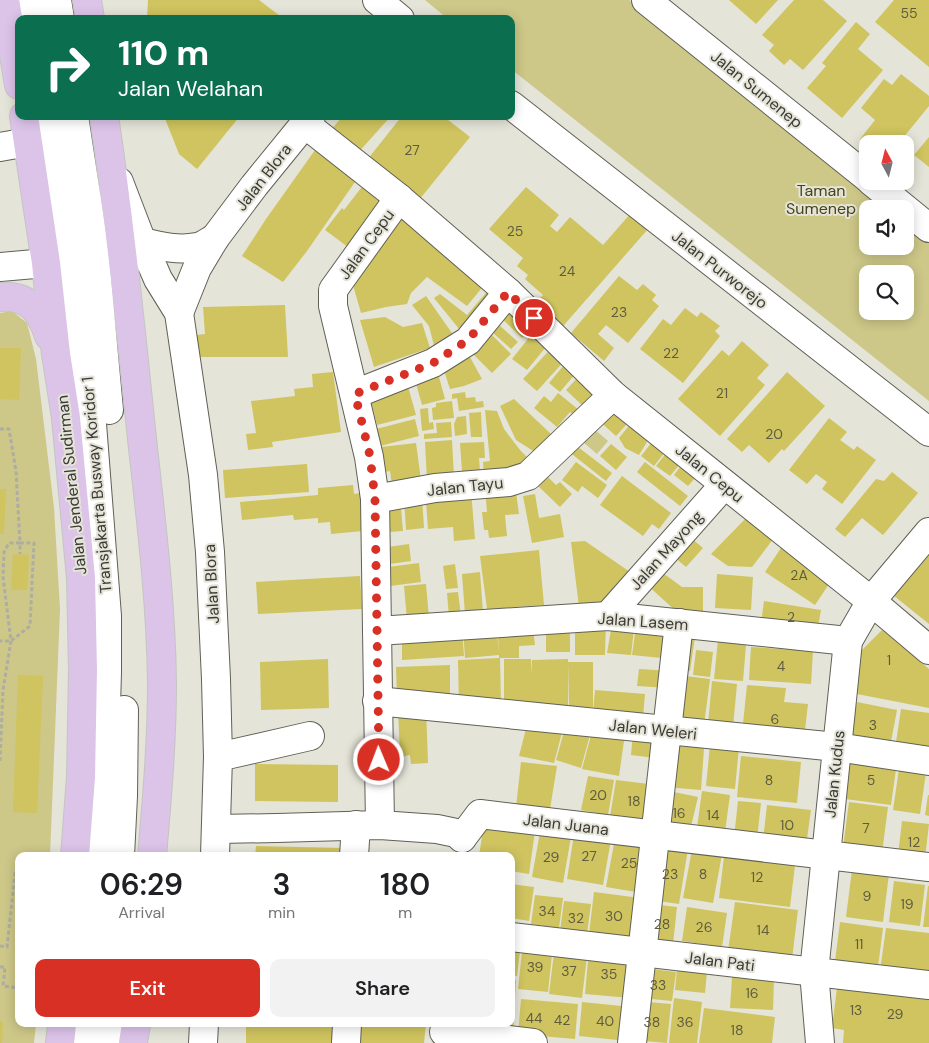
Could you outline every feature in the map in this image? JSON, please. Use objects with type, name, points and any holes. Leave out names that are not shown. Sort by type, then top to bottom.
[{"type":"main road","points":[[87,0],[89,15]]},
{"type":"main road","points":[[12,16],[15,46]]},
{"type":"main road","points":[[105,120],[136,380],[156,570],[162,683],[158,781],[152,852]]},
{"type":"main road","name":"Jalan Jenderal Sudirman","points":[[26,129],[66,418],[81,578],[83,670],[81,776],[75,852]]},
{"type":"main road","points":[[0,297],[12,297],[27,303],[38,311],[56,354]]},
{"type":"main road","points":[[60,1043],[62,1027]]},
{"type":"main road","points":[[134,1043],[136,1027]]},
{"type":"street","points":[[12,16],[31,0]]},
{"type":"street","points":[[57,0],[59,15]]},
{"type":"street","name":"Jalan Sumenep","points":[[646,0],[859,171]]},
{"type":"street","name":"Jalan Purworejo","points":[[515,108],[929,432]]},
{"type":"street","name":"Transjakarta Busway Koridor 1","points":[[49,120],[91,411],[107,616],[104,764],[98,852]]},
{"type":"street","name":"Transjakarta Busway Koridor 1","points":[[75,120],[94,246],[118,507],[125,618],[123,796],[120,852]]},
{"type":"street","name":"Jalan Blora","points":[[179,313],[197,268],[215,238],[254,186],[308,120]]},
{"type":"street","name":"Jalan Cepu","points":[[308,120],[508,292],[613,395],[871,601],[929,650]]},
{"type":"street","points":[[0,147],[26,129]]},
{"type":"street","name":"Jalan Blora","points":[[111,162],[158,279],[179,313],[203,475],[210,552],[218,757],[215,852]]},
{"type":"street","points":[[882,190],[929,228]]},
{"type":"street","name":"Jalan Cepu","points":[[356,852],[368,825],[377,701],[375,499],[370,456],[332,306],[333,290],[399,198]]},
{"type":"street","name":"Jalan Blora","points":[[142,242],[181,249],[199,247],[215,238]]},
{"type":"street","points":[[0,267],[46,263]]},
{"type":"street","points":[[355,394],[433,363],[461,345],[468,340],[508,292]]},
{"type":"street","name":"Jalan Tayu","points":[[375,499],[435,488],[509,482],[528,476],[613,395]]},
{"type":"street","name":"Jalan Mayong","points":[[608,616],[724,485]]},
{"type":"street","name":"Jalan Kudus","points":[[820,1043],[814,972],[848,641],[871,601],[929,532]]},
{"type":"street","name":"Jalan Lasem","points":[[377,631],[608,616],[848,641]]},
{"type":"street","points":[[632,1043],[679,624]]},
{"type":"street","name":"Jalan Weleri","points":[[377,701],[837,748],[929,761]]},
{"type":"street","points":[[218,757],[310,736]]},
{"type":"street","name":"Jalan Juana","points":[[462,847],[480,814],[929,867]]},
{"type":"street","name":"Jalan Juana","points":[[217,829],[368,825],[443,830],[456,833],[462,847]]},
{"type":"street","name":"Jalan Pati","points":[[515,937],[929,985]]},
{"type":"street","points":[[84,1043],[86,1027]]},
{"type":"street","points":[[108,1043],[110,1027]]},
{"type":"street","points":[[203,1043],[204,1027]]},
{"type":"street","points":[[346,1043],[347,1027]]},
{"type":"street","points":[[437,1033],[533,1043]]},
{"type":"path","points":[[0,429],[9,430],[16,470],[20,554]]},
{"type":"path","points":[[0,641],[10,642],[30,626],[34,543],[9,544],[2,552],[10,642],[3,690],[0,760]]},
{"type":"path","points":[[0,946],[7,947],[15,873]]},
{"type":"path","points":[[0,967],[4,967],[2,986],[15,988]]},
{"type":"green space","name":"Taman Sumenep","points":[[425,0],[629,0],[859,184],[859,190],[866,190],[879,200],[859,200],[859,255],[914,255],[914,228],[929,240],[929,401],[515,72],[515,15],[443,15]]},
{"type":"green space","points":[[12,311],[27,323],[36,359],[54,508],[60,609],[50,852],[15,852],[15,1027],[36,1027],[34,1043],[0,1043],[0,313]]},
{"type":"green space","points":[[587,423],[608,441],[597,454],[576,436]]},
{"type":"building","points":[[148,0],[259,0],[279,15],[147,15]]},
{"type":"building","points":[[729,0],[778,0],[756,24]]},
{"type":"building","points":[[794,0],[823,0],[847,21],[803,70],[790,59],[784,65],[769,51],[774,45],[762,35]]},
{"type":"building","points":[[894,0],[929,0],[929,67],[875,22]]},
{"type":"building","points":[[856,22],[870,34],[858,49],[883,70],[842,118],[807,88],[826,66],[822,63]]},
{"type":"building","points":[[901,74],[929,96],[929,106],[905,135],[863,135],[875,120],[861,108],[884,79],[892,85]]},
{"type":"building","points":[[166,120],[237,120],[197,169],[179,154]]},
{"type":"building","points":[[340,120],[387,120],[356,155],[329,132]]},
{"type":"building","points":[[399,120],[448,120],[470,137],[415,205],[363,165]]},
{"type":"building","points":[[929,137],[929,167],[914,155]]},
{"type":"building","points":[[315,150],[357,179],[283,282],[242,256]]},
{"type":"building","points":[[368,179],[392,197],[352,250],[325,230],[342,208],[344,210]]},
{"type":"building","points":[[526,187],[559,215],[550,226],[557,232],[570,217],[603,245],[631,213],[648,229],[557,333],[530,309],[543,295],[525,279],[528,275],[517,266],[523,258],[489,229]]},
{"type":"building","points":[[402,214],[485,284],[467,306],[427,277],[411,293],[407,304],[361,313],[351,278]]},
{"type":"building","points":[[619,276],[637,290],[643,284],[656,295],[652,300],[659,306],[628,343],[606,325],[598,334],[614,348],[604,361],[571,333]]},
{"type":"building","points":[[491,287],[502,296],[464,335],[434,298],[440,294],[467,315]]},
{"type":"building","points":[[426,296],[454,336],[436,353],[429,326],[412,305]]},
{"type":"building","points":[[508,299],[534,325],[522,338],[495,312]]},
{"type":"building","points":[[285,305],[288,357],[189,357],[188,336],[205,334],[203,307]]},
{"type":"building","points":[[685,308],[697,317],[701,312],[720,326],[715,331],[720,336],[683,383],[640,349],[663,319],[671,325]]},
{"type":"building","points":[[385,317],[403,327],[422,323],[430,348],[374,367],[360,320]]},
{"type":"building","points":[[490,317],[518,342],[511,349],[484,325]]},
{"type":"building","points":[[535,330],[550,342],[527,370],[512,359]]},
{"type":"building","points":[[489,332],[511,354],[492,373],[470,351]]},
{"type":"building","points":[[742,341],[769,365],[757,378],[765,385],[720,436],[678,399],[722,350],[729,356]]},
{"type":"building","points":[[554,345],[568,357],[537,391],[523,379]]},
{"type":"building","points":[[0,348],[21,348],[19,400],[0,399]]},
{"type":"building","points":[[465,348],[482,379],[450,389],[441,361]]},
{"type":"building","points":[[570,358],[581,367],[560,392],[549,383]]},
{"type":"building","points":[[436,366],[445,399],[422,405],[413,373]]},
{"type":"building","points":[[584,371],[601,387],[583,406],[566,390]]},
{"type":"building","points":[[333,372],[341,432],[272,442],[273,447],[248,450],[246,434],[256,433],[251,401],[295,396],[294,389],[313,387],[312,374]]},
{"type":"building","points":[[787,372],[825,406],[784,451],[782,449],[769,463],[749,445],[742,452],[727,439]]},
{"type":"building","points":[[407,383],[416,415],[377,425],[369,394]]},
{"type":"building","points":[[465,392],[466,398],[475,397],[476,402],[483,401],[484,407],[459,411],[457,398],[452,399],[452,394]]},
{"type":"building","points":[[558,393],[579,410],[575,416],[570,412],[557,427],[534,408],[544,396],[551,402]]},
{"type":"building","points":[[613,398],[634,416],[616,436],[596,418]]},
{"type":"building","points":[[514,399],[551,434],[538,454],[516,440],[500,406]]},
{"type":"building","points":[[452,401],[454,418],[433,420],[432,408],[436,407],[436,403]]},
{"type":"building","points":[[428,408],[429,423],[433,422],[434,429],[422,431],[420,409]]},
{"type":"building","points":[[485,410],[497,411],[504,429],[520,450],[534,464],[484,476],[483,462],[490,461]]},
{"type":"building","points":[[481,412],[482,437],[471,437],[469,413]]},
{"type":"building","points":[[466,416],[467,434],[455,436],[454,424],[457,417]]},
{"type":"building","points":[[636,417],[653,432],[639,455],[625,448],[619,438]]},
{"type":"building","points":[[829,418],[847,432],[840,440],[854,450],[857,446],[876,460],[842,504],[822,489],[827,482],[816,474],[807,484],[789,470]]},
{"type":"building","points":[[415,419],[419,436],[380,446],[376,429]]},
{"type":"building","points":[[451,422],[452,437],[424,439],[424,434],[437,433],[436,423]]},
{"type":"building","points":[[656,437],[669,447],[654,466],[641,456]]},
{"type":"building","points":[[452,440],[454,478],[427,480],[425,442]]},
{"type":"building","points":[[484,442],[485,458],[479,458],[480,471],[462,472],[460,443]]},
{"type":"building","points":[[416,443],[422,488],[393,492],[390,471],[384,472],[381,447]]},
{"type":"building","points":[[574,444],[612,473],[606,481],[568,451]]},
{"type":"building","points":[[611,444],[627,457],[616,470],[600,456]]},
{"type":"building","points":[[671,447],[685,458],[670,476],[656,466]]},
{"type":"building","points":[[687,458],[696,477],[688,486],[674,475]]},
{"type":"building","points":[[576,462],[607,485],[598,498],[582,486],[578,492],[562,480]]},
{"type":"building","points":[[645,462],[688,496],[680,506],[637,472]]},
{"type":"building","points":[[307,464],[309,492],[225,498],[223,470]]},
{"type":"building","points":[[892,472],[918,493],[883,535],[862,518],[845,537],[835,529],[876,479],[884,481]]},
{"type":"building","points":[[545,474],[556,485],[560,482],[572,494],[560,507],[536,484]]},
{"type":"building","points":[[622,476],[671,513],[659,529],[652,524],[643,536],[600,505]]},
{"type":"building","points":[[353,485],[354,494],[369,492],[373,530],[331,534],[330,522],[318,523],[318,518],[294,520],[293,515],[242,520],[240,502],[318,495],[318,488]]},
{"type":"building","points":[[515,485],[519,514],[505,515],[507,536],[489,538],[488,530],[484,530],[482,512],[487,512],[485,488]]},
{"type":"building","points":[[0,489],[6,489],[4,534],[0,534]]},
{"type":"building","points":[[471,490],[475,539],[454,541],[453,527],[428,529],[426,501]]},
{"type":"building","points":[[535,494],[539,518],[560,514],[564,537],[532,543],[523,496]]},
{"type":"building","points":[[422,497],[424,528],[406,530],[404,498]]},
{"type":"building","points":[[401,508],[403,531],[388,532],[386,509]]},
{"type":"building","points":[[749,515],[777,534],[752,567],[728,566],[711,554]]},
{"type":"building","points":[[684,532],[703,548],[686,567],[667,551]]},
{"type":"building","points":[[585,541],[633,574],[611,602],[579,607],[571,542]]},
{"type":"building","points":[[409,544],[411,561],[390,564],[388,547]]},
{"type":"building","points":[[783,545],[833,578],[815,605],[765,572]]},
{"type":"building","points":[[539,550],[544,605],[487,609],[480,556]]},
{"type":"building","points":[[929,550],[929,624],[893,595]]},
{"type":"building","points":[[13,554],[29,555],[27,590],[11,590]]},
{"type":"building","points":[[419,563],[421,582],[390,586],[388,567]]},
{"type":"building","points":[[455,564],[458,588],[446,589],[443,566]]},
{"type":"building","points":[[656,568],[682,587],[703,587],[703,614],[678,613],[644,582]]},
{"type":"building","points":[[480,572],[483,613],[465,614],[462,574]]},
{"type":"building","points":[[717,574],[753,577],[751,610],[715,608]]},
{"type":"building","points":[[360,576],[362,609],[258,614],[256,582]]},
{"type":"building","points":[[426,584],[429,618],[407,620],[404,586]]},
{"type":"building","points":[[458,592],[461,616],[449,617],[447,593]]},
{"type":"building","points":[[764,601],[821,610],[817,632],[761,623]]},
{"type":"building","points":[[613,618],[635,621],[631,655],[607,653]]},
{"type":"building","points":[[575,620],[606,620],[605,655],[575,655]]},
{"type":"building","points":[[637,620],[676,625],[671,659],[632,655]]},
{"type":"building","points":[[532,621],[535,645],[519,646],[519,658],[499,658],[499,655],[465,658],[463,628],[496,626],[499,652],[497,624]]},
{"type":"building","points":[[546,621],[570,621],[570,652],[546,652]]},
{"type":"building","points":[[462,628],[464,656],[402,660],[402,632]]},
{"type":"building","points":[[681,628],[696,630],[690,671],[675,669]]},
{"type":"building","points":[[719,630],[747,633],[743,681],[714,679]]},
{"type":"building","points":[[882,630],[929,669],[929,708],[857,694],[861,651]]},
{"type":"building","points":[[751,647],[813,651],[811,684],[749,680]]},
{"type":"building","points":[[696,650],[713,652],[710,677],[693,675]]},
{"type":"building","points":[[500,658],[501,704],[459,705],[458,660]]},
{"type":"building","points":[[328,659],[329,708],[261,710],[260,662]]},
{"type":"building","points":[[504,659],[531,659],[531,675],[532,660],[568,659],[568,708],[504,703]]},
{"type":"building","points":[[568,662],[593,662],[593,707],[569,707]]},
{"type":"building","points":[[450,665],[450,696],[397,697],[396,667]]},
{"type":"building","points":[[639,669],[672,671],[669,688],[637,686]]},
{"type":"building","points":[[18,675],[43,676],[37,813],[13,812]]},
{"type":"building","points":[[677,675],[710,679],[704,725],[671,721]]},
{"type":"building","points":[[712,681],[737,684],[733,727],[708,724]]},
{"type":"building","points":[[747,685],[786,688],[784,702],[808,704],[804,739],[742,733]]},
{"type":"building","points":[[595,690],[645,694],[643,717],[593,713]]},
{"type":"building","points":[[857,702],[897,710],[890,747],[850,740]]},
{"type":"building","points":[[426,708],[428,763],[411,764],[410,755],[400,757],[398,709]]},
{"type":"building","points":[[901,709],[929,713],[929,754],[895,749]]},
{"type":"building","points":[[529,717],[565,721],[554,763],[519,756]]},
{"type":"building","points":[[567,721],[593,724],[581,768],[556,760]]},
{"type":"building","points":[[594,724],[626,727],[619,776],[582,769]]},
{"type":"building","points":[[633,733],[657,735],[655,758],[631,755]]},
{"type":"building","points":[[669,733],[705,735],[701,790],[665,787]]},
{"type":"building","points":[[710,745],[739,747],[735,789],[706,786]]},
{"type":"building","points":[[741,756],[801,762],[797,803],[737,797]]},
{"type":"building","points":[[851,756],[897,762],[891,805],[845,799]]},
{"type":"building","points":[[521,762],[557,766],[550,809],[516,807]]},
{"type":"building","points":[[900,762],[927,766],[920,814],[893,810]]},
{"type":"building","points":[[255,764],[338,765],[338,802],[255,801]]},
{"type":"building","points":[[588,776],[614,780],[608,815],[581,810]]},
{"type":"building","points":[[616,780],[657,785],[651,822],[610,817]]},
{"type":"building","points":[[669,791],[698,797],[689,835],[661,829]]},
{"type":"building","points":[[702,791],[730,795],[724,839],[696,835]]},
{"type":"building","points":[[929,795],[929,816],[925,815]]},
{"type":"building","points":[[738,801],[761,803],[757,839],[734,837]]},
{"type":"building","points":[[849,802],[888,807],[882,853],[843,848]]},
{"type":"building","points":[[767,805],[811,810],[806,846],[763,840]]},
{"type":"building","points":[[902,821],[929,824],[925,858],[898,855]]},
{"type":"building","points":[[484,823],[535,831],[529,874],[515,872],[515,852],[480,852]]},
{"type":"building","points":[[575,828],[612,834],[603,885],[567,879]]},
{"type":"building","points":[[540,832],[571,837],[563,883],[532,877]]},
{"type":"building","points":[[616,833],[651,839],[642,893],[606,887]]},
{"type":"building","points":[[661,844],[688,849],[679,904],[651,900]]},
{"type":"building","points":[[693,844],[723,849],[713,903],[683,898]]},
{"type":"building","points":[[256,846],[343,848],[343,852],[255,852]]},
{"type":"building","points":[[725,848],[796,857],[790,907],[719,898]]},
{"type":"building","points":[[852,870],[889,874],[883,922],[846,917]]},
{"type":"building","points":[[894,881],[925,885],[920,926],[889,922]]},
{"type":"building","points":[[515,885],[534,887],[529,921],[515,919]]},
{"type":"building","points":[[928,886],[929,927],[923,927]]},
{"type":"building","points":[[594,892],[640,898],[634,940],[589,934]]},
{"type":"building","points":[[535,895],[563,898],[559,928],[531,924]]},
{"type":"building","points":[[564,901],[591,904],[587,934],[560,931]]},
{"type":"building","points":[[735,902],[798,910],[792,959],[728,951]]},
{"type":"building","points":[[651,904],[677,907],[673,944],[647,941]]},
{"type":"building","points":[[687,907],[727,913],[722,947],[682,941]]},
{"type":"building","points":[[840,922],[883,928],[878,967],[835,961]]},
{"type":"building","points":[[886,928],[929,933],[929,977],[880,971]]},
{"type":"building","points":[[515,942],[521,943],[517,976],[515,976]]},
{"type":"building","points":[[523,942],[553,945],[548,992],[518,989]]},
{"type":"building","points":[[555,944],[588,948],[582,998],[549,994]]},
{"type":"building","points":[[589,949],[634,953],[630,998],[585,994]]},
{"type":"building","points":[[678,958],[708,961],[705,993],[675,990]]},
{"type":"building","points":[[644,968],[676,972],[672,1001],[641,998]]},
{"type":"building","points":[[732,977],[774,979],[773,1010],[730,1008]]},
{"type":"building","points":[[837,987],[929,996],[929,1043],[843,1043],[844,1030],[832,1028]]},
{"type":"building","points":[[674,998],[702,1002],[697,1043],[669,1043]]},
{"type":"building","points":[[521,999],[578,1004],[575,1039],[518,1034]]},
{"type":"building","points":[[637,1001],[671,1004],[667,1043],[634,1040]]},
{"type":"building","points":[[582,1002],[631,1007],[627,1041],[579,1036]]},
{"type":"building","points":[[704,1008],[775,1017],[772,1043],[699,1043]]},
{"type":"building","points":[[0,1021],[3,1022],[2,1043],[0,1043]]},
{"type":"building","points":[[246,1027],[335,1027],[334,1043],[246,1043]]},
{"type":"building","points":[[355,1027],[426,1027],[424,1043],[354,1043]]},
{"type":"building","points":[[492,1027],[513,1027],[513,1035]]},
{"type":"route","points":[[379,760],[375,499],[370,456],[355,394],[433,363],[468,340],[508,292],[534,318]]}]
